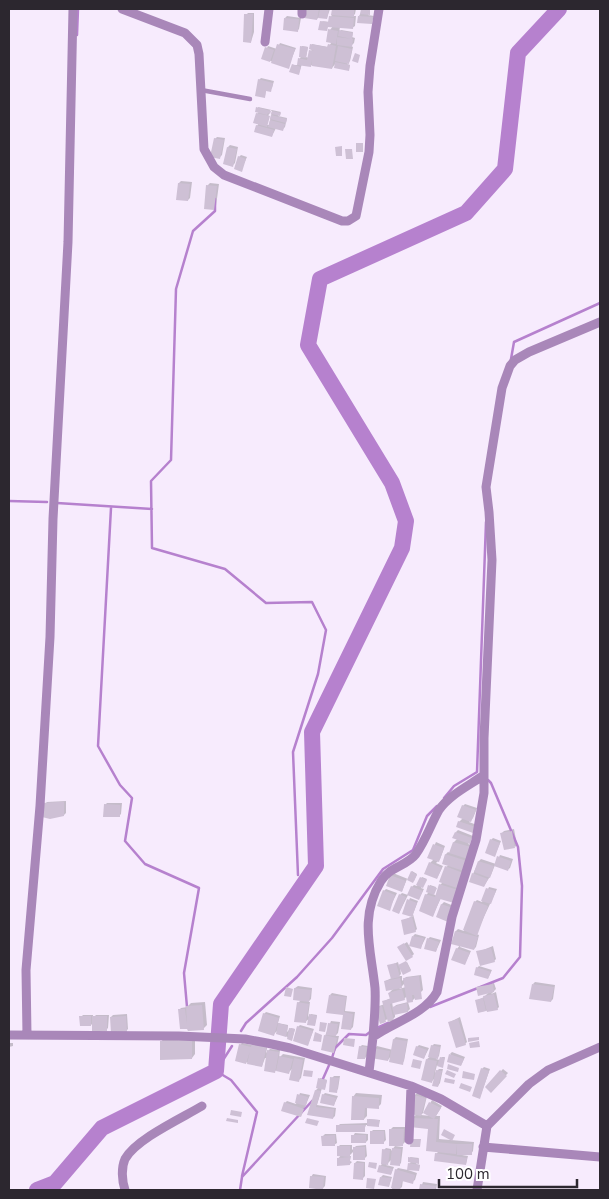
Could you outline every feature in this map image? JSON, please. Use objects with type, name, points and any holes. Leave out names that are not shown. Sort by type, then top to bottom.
[{"type":"street","points":[[27,1035],[26,970],[40,806],[50,637],[53,509],[68,242],[73,9]]},
{"type":"street","points":[[122,9],[184,33],[197,45],[204,149],[214,167],[224,175],[342,221],[352,219],[358,211],[369,152],[370,66],[379,9]]},
{"type":"street","points":[[265,42],[269,9]]},
{"type":"street","points":[[373,1037],[415,1013],[433,1000],[437,992],[452,917],[476,840],[482,805],[484,775],[492,560],[490,512],[486,487],[502,388],[514,360],[600,322]]},
{"type":"street","points":[[369,1072],[375,991],[367,926],[374,897],[381,880],[388,872],[412,860],[427,836],[440,809],[449,799],[484,775]]},
{"type":"street","points":[[9,1035],[230,1038],[260,1042],[290,1048],[411,1086],[441,1099],[487,1126]]},
{"type":"street","points":[[477,1190],[487,1126],[529,1084],[548,1070],[600,1047]]},
{"type":"street","points":[[408,1140],[411,1086]]},
{"type":"street","points":[[125,1190],[122,1174],[125,1160],[136,1146],[202,1106]]},
{"type":"street","points":[[483,1147],[600,1157]]},
{"type":"lane","points":[[200,90],[250,99]]},
{"type":"building","points":[[305,9],[319,9],[317,20],[304,18]]},
{"type":"building","points":[[320,9],[329,9],[327,19],[318,18]]},
{"type":"building","points":[[332,9],[354,9],[354,17],[331,15]]},
{"type":"building","points":[[361,9],[370,10],[370,15],[360,14]]},
{"type":"building","points":[[244,14],[253,14],[251,43],[243,42]]},
{"type":"building","points":[[329,16],[354,18],[353,29],[328,27],[327,31],[318,30],[320,21],[328,22]]},
{"type":"building","points":[[358,16],[373,17],[372,24],[357,23]]},
{"type":"building","points":[[284,18],[299,19],[298,32],[283,30]]},
{"type":"building","points":[[328,29],[338,31],[336,44],[326,42]]},
{"type":"building","points":[[339,30],[353,33],[352,39],[338,36]]},
{"type":"building","points":[[337,37],[353,39],[352,47],[337,45]]},
{"type":"building","points":[[277,44],[295,49],[289,69],[271,63]]},
{"type":"building","points":[[310,44],[327,47],[328,44],[336,46],[332,69],[312,66],[312,60],[311,67],[297,65],[298,58],[307,60],[309,50],[314,51],[309,49]]},
{"type":"building","points":[[300,46],[308,47],[306,58],[299,57]]},
{"type":"building","points":[[338,46],[352,49],[349,64],[335,61]]},
{"type":"building","points":[[265,47],[274,50],[270,62],[261,59]]},
{"type":"building","points":[[355,53],[360,55],[358,63],[352,61]]},
{"type":"building","points":[[335,62],[350,65],[349,71],[334,68]]},
{"type":"building","points":[[292,64],[301,67],[299,75],[289,72]]},
{"type":"building","points":[[258,79],[273,83],[271,92],[266,91],[265,98],[255,96]]},
{"type":"building","points":[[256,107],[271,111],[270,114],[255,112]]},
{"type":"building","points":[[272,111],[281,113],[280,116],[271,114]]},
{"type":"building","points":[[256,113],[270,116],[267,127],[253,123]]},
{"type":"building","points":[[271,115],[287,119],[286,123],[270,119]]},
{"type":"building","points":[[270,120],[285,124],[283,131],[268,127]]},
{"type":"building","points":[[256,125],[274,130],[272,137],[254,132]]},
{"type":"building","points":[[214,138],[224,140],[220,159],[210,157]]},
{"type":"building","points":[[356,143],[363,143],[363,152],[356,152]]},
{"type":"building","points":[[342,146],[342,156],[336,156],[335,147]]},
{"type":"building","points":[[227,147],[237,149],[233,167],[223,164]]},
{"type":"building","points":[[345,149],[352,149],[353,159],[346,159]]},
{"type":"building","points":[[238,156],[246,159],[242,172],[234,169]]},
{"type":"building","points":[[178,183],[190,184],[188,201],[176,200]]},
{"type":"building","points":[[206,185],[217,186],[214,210],[204,209]]},
{"type":"building","points":[[64,802],[64,816],[50,819],[42,817],[43,803]]},
{"type":"building","points":[[104,804],[120,805],[120,817],[103,817]]},
{"type":"building","points":[[462,805],[476,810],[471,822],[457,817]]},
{"type":"building","points":[[458,821],[476,827],[473,833],[456,827]]},
{"type":"building","points":[[512,831],[515,848],[504,850],[500,833]]},
{"type":"building","points":[[455,832],[472,838],[470,844],[452,838]]},
{"type":"building","points":[[490,839],[500,843],[495,857],[485,853]]},
{"type":"building","points":[[453,842],[471,847],[468,859],[449,853]]},
{"type":"building","points":[[433,844],[444,848],[439,862],[427,858]]},
{"type":"building","points":[[445,854],[467,861],[464,871],[442,864]]},
{"type":"building","points":[[497,856],[511,861],[508,871],[494,866]]},
{"type":"building","points":[[478,861],[494,866],[490,878],[474,872]]},
{"type":"building","points":[[429,862],[442,868],[437,879],[424,874]]},
{"type":"building","points":[[445,866],[463,873],[457,888],[439,882]]},
{"type":"building","points":[[411,871],[417,875],[413,883],[407,880]]},
{"type":"building","points":[[472,873],[488,879],[484,887],[469,882]]},
{"type":"building","points":[[390,875],[406,881],[402,892],[386,886]]},
{"type":"building","points":[[420,877],[427,880],[423,888],[416,885]]},
{"type":"building","points":[[439,884],[458,890],[454,903],[440,899],[433,917],[419,911],[425,894],[435,897]]},
{"type":"building","points":[[428,885],[437,888],[434,895],[426,892]]},
{"type":"building","points":[[411,886],[423,891],[419,900],[407,895]]},
{"type":"building","points":[[486,888],[496,891],[491,904],[481,901]]},
{"type":"building","points":[[383,890],[395,895],[390,911],[377,906]]},
{"type":"building","points":[[399,894],[406,897],[399,914],[392,911]]},
{"type":"building","points":[[407,899],[417,903],[412,917],[402,914]]},
{"type":"building","points":[[474,901],[488,906],[477,936],[463,930]]},
{"type":"building","points":[[441,904],[453,908],[448,922],[436,917]]},
{"type":"building","points":[[412,917],[416,932],[404,935],[401,920]]},
{"type":"building","points":[[455,931],[478,937],[474,950],[451,944]]},
{"type":"building","points":[[412,936],[424,938],[421,949],[409,946]]},
{"type":"building","points":[[427,938],[439,942],[436,952],[424,949]]},
{"type":"building","points":[[404,943],[413,957],[406,961],[397,947]]},
{"type":"building","points":[[456,948],[470,953],[465,965],[451,960]]},
{"type":"building","points":[[491,948],[495,962],[480,966],[476,951]]},
{"type":"building","points":[[406,961],[411,971],[403,975],[398,965]]},
{"type":"building","points":[[396,963],[400,977],[391,979],[387,965]]},
{"type":"building","points":[[476,967],[491,972],[488,979],[474,975]]},
{"type":"building","points":[[419,976],[422,999],[415,1000],[414,995],[412,995],[413,1002],[407,1003],[403,978]]},
{"type":"building","points":[[400,978],[402,988],[386,991],[384,981]]},
{"type":"building","points":[[493,984],[494,992],[478,996],[476,987]]},
{"type":"building","points":[[532,984],[554,987],[551,1002],[529,999]]},
{"type":"building","points":[[286,987],[293,989],[291,997],[284,996]]},
{"type":"building","points":[[294,988],[311,990],[309,1002],[293,1000]]},
{"type":"building","points":[[402,989],[405,1000],[390,1004],[394,1021],[388,1022],[382,1001],[390,999],[388,993]]},
{"type":"building","points":[[494,994],[498,1010],[487,1012],[483,996]]},
{"type":"building","points":[[329,995],[346,997],[344,1012],[353,1014],[351,1030],[341,1029],[343,1015],[326,1013]]},
{"type":"building","points":[[483,998],[486,1011],[478,1013],[475,1000]]},
{"type":"building","points":[[297,1002],[309,1004],[306,1023],[294,1022]]},
{"type":"building","points":[[407,1003],[408,1012],[394,1015],[392,1007]]},
{"type":"building","points":[[202,1005],[204,1030],[188,1031],[187,1029],[180,1029],[178,1009],[185,1009],[187,1024],[186,1006]]},
{"type":"building","points":[[382,1006],[386,1022],[380,1024],[375,1007]]},
{"type":"building","points":[[263,1013],[279,1018],[274,1036],[258,1031]]},
{"type":"building","points":[[309,1014],[317,1016],[315,1026],[307,1025]]},
{"type":"building","points":[[79,1016],[91,1016],[91,1026],[80,1026]]},
{"type":"building","points":[[92,1016],[107,1016],[107,1031],[92,1031]]},
{"type":"building","points":[[126,1016],[127,1032],[111,1033],[110,1017]]},
{"type":"building","points":[[458,1019],[466,1045],[456,1048],[448,1022]]},
{"type":"building","points":[[320,1022],[327,1023],[325,1032],[319,1031]]},
{"type":"building","points":[[278,1023],[288,1026],[286,1037],[276,1034]]},
{"type":"building","points":[[328,1023],[338,1024],[336,1036],[326,1035]]},
{"type":"building","points":[[297,1026],[313,1031],[308,1046],[293,1041]]},
{"type":"building","points":[[289,1028],[295,1029],[292,1041],[287,1039]]},
{"type":"building","points":[[315,1032],[322,1035],[321,1042],[313,1041]]},
{"type":"building","points":[[324,1035],[337,1038],[334,1053],[321,1050]]},
{"type":"building","points":[[479,1037],[479,1040],[468,1042],[468,1038]]},
{"type":"building","points":[[344,1038],[355,1039],[354,1047],[343,1045]]},
{"type":"building","points":[[393,1039],[407,1041],[403,1065],[389,1062]]},
{"type":"building","points":[[192,1040],[192,1059],[160,1060],[160,1041]]},
{"type":"building","points":[[479,1041],[480,1047],[470,1048],[469,1043]]},
{"type":"building","points":[[252,1043],[267,1046],[262,1067],[247,1064],[250,1051],[246,1064],[235,1061],[239,1044],[251,1047]]},
{"type":"building","points":[[431,1045],[440,1047],[438,1059],[428,1057]]},
{"type":"building","points":[[359,1046],[367,1047],[365,1059],[357,1059]]},
{"type":"building","points":[[416,1046],[427,1050],[424,1059],[413,1055]]},
{"type":"building","points":[[373,1048],[390,1051],[388,1061],[371,1058]]},
{"type":"building","points":[[267,1050],[279,1052],[275,1073],[264,1071]]},
{"type":"building","points":[[449,1054],[464,1059],[461,1066],[447,1062]]},
{"type":"building","points":[[279,1056],[293,1059],[289,1074],[276,1071]]},
{"type":"building","points":[[440,1057],[445,1058],[443,1068],[437,1066]]},
{"type":"building","points":[[294,1058],[303,1060],[299,1082],[289,1080]]},
{"type":"building","points":[[413,1059],[422,1061],[420,1069],[411,1067]]},
{"type":"building","points":[[426,1059],[437,1061],[432,1083],[421,1080]]},
{"type":"building","points":[[448,1064],[459,1068],[458,1072],[447,1069]]},
{"type":"building","points":[[481,1068],[489,1071],[480,1099],[472,1096]]},
{"type":"building","points":[[304,1070],[313,1071],[312,1077],[303,1076]]},
{"type":"building","points":[[436,1070],[442,1071],[438,1087],[432,1086]]},
{"type":"building","points":[[447,1070],[456,1074],[454,1078],[445,1074]]},
{"type":"building","points":[[500,1070],[507,1076],[491,1093],[485,1087]]},
{"type":"building","points":[[463,1071],[475,1074],[474,1080],[462,1078]]},
{"type":"building","points":[[330,1077],[339,1078],[337,1093],[329,1092]]},
{"type":"building","points":[[318,1078],[327,1080],[325,1090],[316,1088]]},
{"type":"building","points":[[445,1078],[455,1080],[454,1084],[444,1082]]},
{"type":"building","points":[[461,1083],[472,1087],[470,1092],[459,1088]]},
{"type":"building","points":[[315,1090],[321,1091],[316,1107],[334,1109],[333,1119],[307,1115]]},
{"type":"building","points":[[297,1094],[308,1097],[306,1106],[295,1103]]},
{"type":"building","points":[[322,1094],[336,1098],[334,1106],[320,1103]]},
{"type":"building","points":[[414,1095],[426,1098],[421,1116],[410,1114]]},
{"type":"building","points":[[352,1096],[379,1098],[379,1109],[365,1108],[364,1120],[351,1120]]},
{"type":"building","points":[[284,1102],[304,1109],[301,1117],[281,1111]]},
{"type":"building","points":[[429,1102],[441,1108],[434,1119],[423,1113]]},
{"type":"building","points":[[231,1110],[242,1112],[241,1117],[230,1115]]},
{"type":"building","points":[[227,1118],[238,1120],[238,1123],[226,1121]]},
{"type":"building","points":[[307,1118],[319,1121],[317,1126],[305,1123]]},
{"type":"building","points":[[411,1118],[438,1119],[436,1142],[457,1144],[456,1154],[426,1151],[428,1129],[410,1127]]},
{"type":"building","points":[[367,1119],[379,1120],[379,1127],[367,1126]]},
{"type":"building","points":[[336,1125],[365,1125],[365,1132],[336,1132]]},
{"type":"building","points":[[389,1129],[404,1129],[403,1146],[389,1146]]},
{"type":"building","points":[[444,1129],[455,1135],[452,1141],[441,1135]]},
{"type":"building","points":[[370,1131],[384,1131],[384,1144],[370,1144]]},
{"type":"building","points":[[335,1135],[335,1146],[322,1146],[321,1136]]},
{"type":"building","points":[[351,1135],[366,1135],[366,1143],[351,1143]]},
{"type":"building","points":[[411,1139],[421,1139],[420,1147],[410,1147]]},
{"type":"building","points":[[457,1144],[472,1144],[472,1155],[457,1155]]},
{"type":"building","points":[[337,1146],[350,1146],[350,1157],[337,1156]]},
{"type":"building","points":[[353,1147],[365,1147],[365,1160],[353,1160]]},
{"type":"building","points":[[392,1148],[401,1149],[400,1166],[390,1165]]},
{"type":"building","points":[[382,1149],[390,1150],[388,1165],[381,1164]]},
{"type":"building","points":[[435,1153],[467,1158],[466,1165],[434,1161]]},
{"type":"building","points":[[350,1157],[350,1165],[337,1166],[337,1158]]},
{"type":"building","points":[[408,1157],[419,1159],[419,1164],[408,1162]]},
{"type":"building","points":[[369,1162],[377,1163],[376,1169],[368,1167]]},
{"type":"building","points":[[354,1163],[364,1163],[363,1180],[353,1179]]},
{"type":"building","points":[[408,1163],[420,1165],[419,1171],[407,1170]]},
{"type":"building","points":[[379,1165],[393,1169],[391,1175],[377,1172]]},
{"type":"building","points":[[395,1169],[415,1175],[413,1184],[402,1181],[400,1190],[391,1188]]},
{"type":"building","points":[[310,1176],[324,1177],[323,1190],[309,1188]]},
{"type":"building","points":[[380,1177],[391,1178],[389,1187],[378,1185]]},
{"type":"building","points":[[367,1178],[376,1179],[374,1189],[366,1188]]},
{"type":"building","points":[[420,1184],[436,1186],[435,1190],[419,1190]]},
{"type":"waterway","points":[[77,35],[78,9]]},
{"type":"waterway","points":[[37,1190],[55,1183],[102,1128],[216,1071],[221,1004],[316,866],[312,732],[402,548],[406,521],[392,483],[308,345],[320,279],[466,213],[505,169],[518,53],[559,9]]},
{"type":"waterway","points":[[215,199],[215,211],[193,231],[176,289],[171,460],[151,481],[152,548],[225,569],[266,603],[312,602],[326,630],[318,674],[293,752],[298,875]]},
{"type":"waterway","points":[[511,359],[514,342],[600,303]]},
{"type":"waterway","points":[[9,501],[47,502]]},
{"type":"waterway","points":[[57,503],[152,509]]},
{"type":"waterway","points":[[111,508],[98,746],[120,785],[132,798],[125,841],[145,864],[199,888],[184,973],[187,1007]]},
{"type":"waterway","points":[[444,798],[454,786],[477,772],[486,522]]},
{"type":"waterway","points":[[430,1007],[503,978],[520,957],[522,886],[518,847],[491,783],[488,780]]},
{"type":"waterway","points":[[241,1031],[246,1023],[297,977],[332,938],[383,869],[413,850],[427,816],[437,806]]},
{"type":"waterway","points":[[377,1028],[388,1023]]},
{"type":"waterway","points":[[332,1058],[335,1048],[349,1034],[366,1035],[370,1032]]},
{"type":"waterway","points":[[232,1046],[216,1071],[231,1080],[257,1112],[242,1176]]},
{"type":"waterway","points":[[322,1081],[330,1063]]},
{"type":"waterway","points":[[240,1190],[242,1177],[313,1100]]}]
